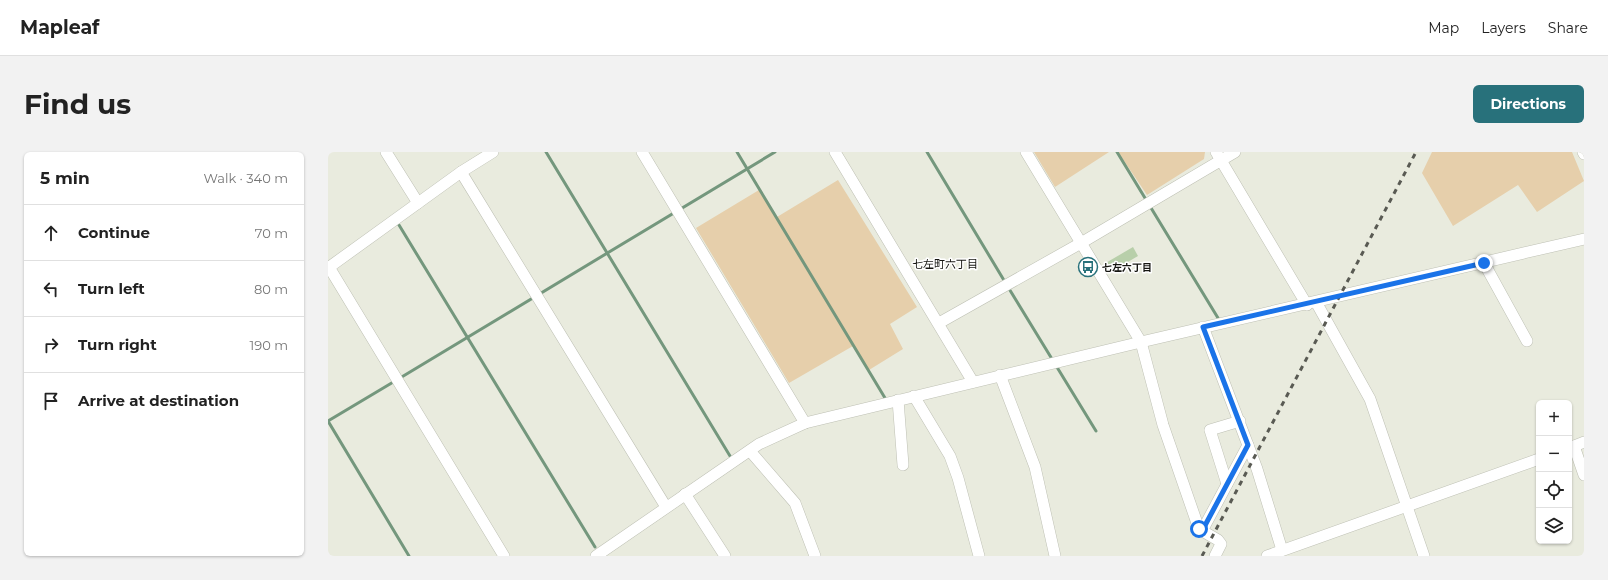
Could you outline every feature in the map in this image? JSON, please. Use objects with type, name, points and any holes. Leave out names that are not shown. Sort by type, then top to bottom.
[{"type":"street","points":[[386,152],[418,203]]},
{"type":"street","points":[[493,152],[461,172],[329,267],[504,556]]},
{"type":"street","points":[[642,152],[805,423]]},
{"type":"street","points":[[836,152],[973,382]]},
{"type":"street","points":[[1026,152],[1141,342],[1163,425],[1199,529],[1218,540],[1221,544],[1215,556]]},
{"type":"street","points":[[939,323],[1081,243],[1219,156],[1235,152]]},
{"type":"street","points":[[1219,156],[1370,399],[1424,556]]},
{"type":"street","points":[[461,172],[666,507]]},
{"type":"street","points":[[596,556],[759,444],[805,423],[1203,327],[1311,304],[1584,239]]},
{"type":"street","points":[[1484,263],[1527,341]]},
{"type":"street","points":[[1203,327],[1240,422],[1282,550]]},
{"type":"street","points":[[1000,376],[1035,467],[1055,556]]},
{"type":"street","points":[[914,396],[950,456],[958,478],[979,556]]},
{"type":"street","points":[[898,400],[903,465]]},
{"type":"street","points":[[1227,484],[1210,430],[1240,422]]},
{"type":"street","points":[[1202,531],[1248,445]]},
{"type":"street","points":[[1576,445],[1584,475]]},
{"type":"street","points":[[750,451],[795,503],[815,556]]},
{"type":"street","points":[[1267,556],[1536,460]]},
{"type":"street","points":[[685,494],[725,556]]},
{"type":"shaded area","points":[[1034,152],[1109,152],[1055,187]]},
{"type":"shaded area","points":[[1118,152],[1205,152],[1204,159],[1147,195]]},
{"type":"shaded area","points":[[1432,152],[1572,152],[1584,181],[1537,212],[1518,185],[1453,226],[1422,173]]},
{"type":"shaded area","points":[[838,180],[917,307],[890,324],[903,349],[869,370],[853,346],[789,383],[696,228],[759,190],[777,217]]},
{"type":"building","points":[[1133,247],[1138,256],[1109,273],[1104,264]]},
{"type":"waterway","points":[[546,152],[730,456]]},
{"type":"waterway","points":[[737,152],[885,398]]},
{"type":"waterway","points":[[400,378],[775,152]]},
{"type":"waterway","points":[[927,152],[1005,282]]},
{"type":"waterway","points":[[1117,152],[1218,318]]},
{"type":"waterway","points":[[399,225],[595,547]]},
{"type":"waterway","points":[[1008,287],[1096,431]]},
{"type":"waterway","points":[[395,381],[328,421],[409,556]]},
{"type":"railway","points":[[1202,556],[1416,152]]},
{"type":"place","name":"七左六丁目","points":[[1088,267]]},
{"type":"district","name":"七左町六丁目","points":[[945,264]]},
{"type":"route","points":[[1199,529],[1202,531],[1248,445],[1203,327],[1307,305],[1484,263]]}]
